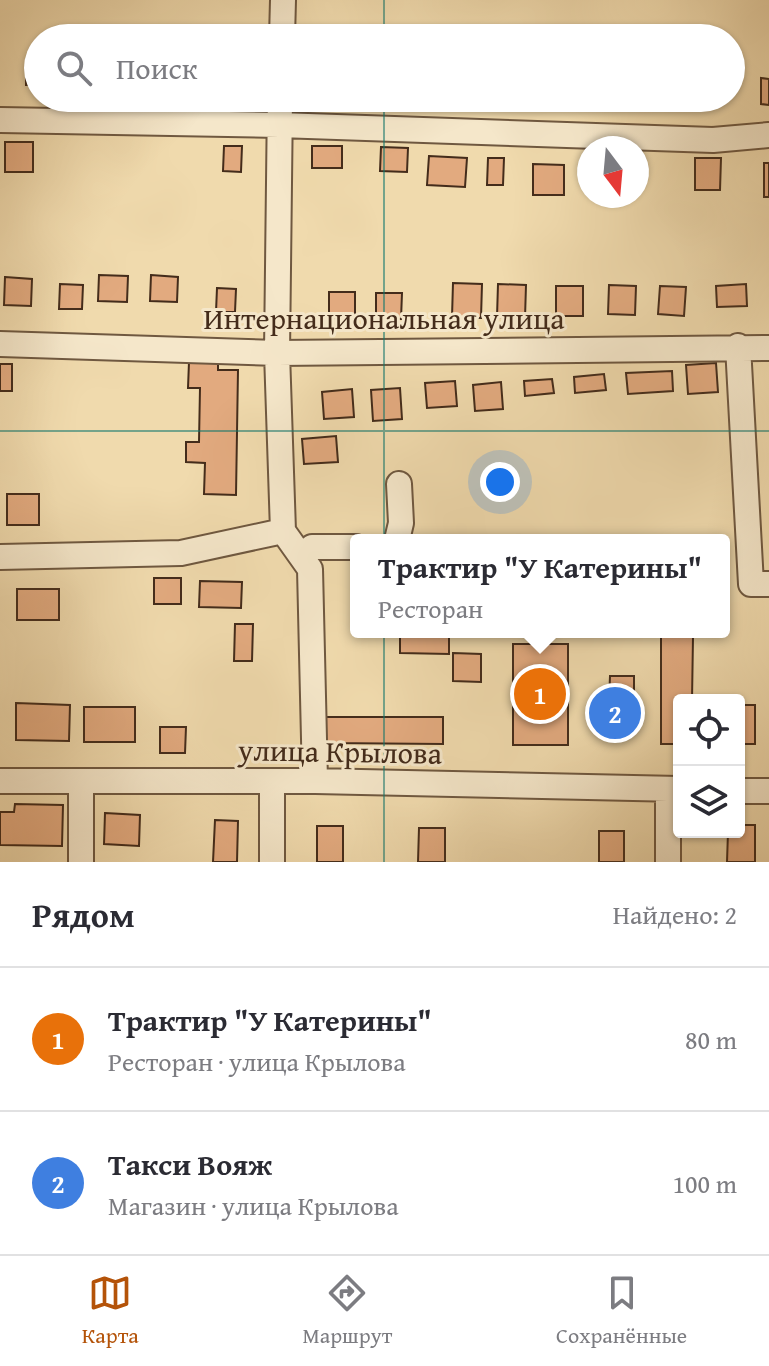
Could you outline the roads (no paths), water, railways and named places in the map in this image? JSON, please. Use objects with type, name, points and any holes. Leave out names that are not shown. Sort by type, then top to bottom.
[{"type":"street","points":[[282,24],[283,0]]},
{"type":"street","points":[[279,112],[277,353],[283,531],[310,569],[315,781]]},
{"type":"street","points":[[0,120],[279,125],[713,140],[769,135]]},
{"type":"street","name":"Интернациональная улица","points":[[0,344],[277,353],[769,348]]},
{"type":"street","points":[[738,346],[760,584]]},
{"type":"street","points":[[398,534],[401,523],[399,484]]},
{"type":"street","points":[[0,557],[181,553],[283,531]]},
{"type":"street","points":[[302,557],[312,547],[350,547]]},
{"type":"street","name":"улица Крылова","points":[[0,781],[315,781],[673,789]]},
{"type":"street","points":[[81,781],[81,862]]},
{"type":"street","points":[[272,781],[272,862]]},
{"type":"street","points":[[668,862],[673,789]]},
{"type":"street","points":[[745,791],[769,791]]},
{"type":"place","name":"Трактир \"У Катерины\"","points":[[540,694]]},
{"type":"place","name":"Такси Вояж","points":[[615,713]]}]
